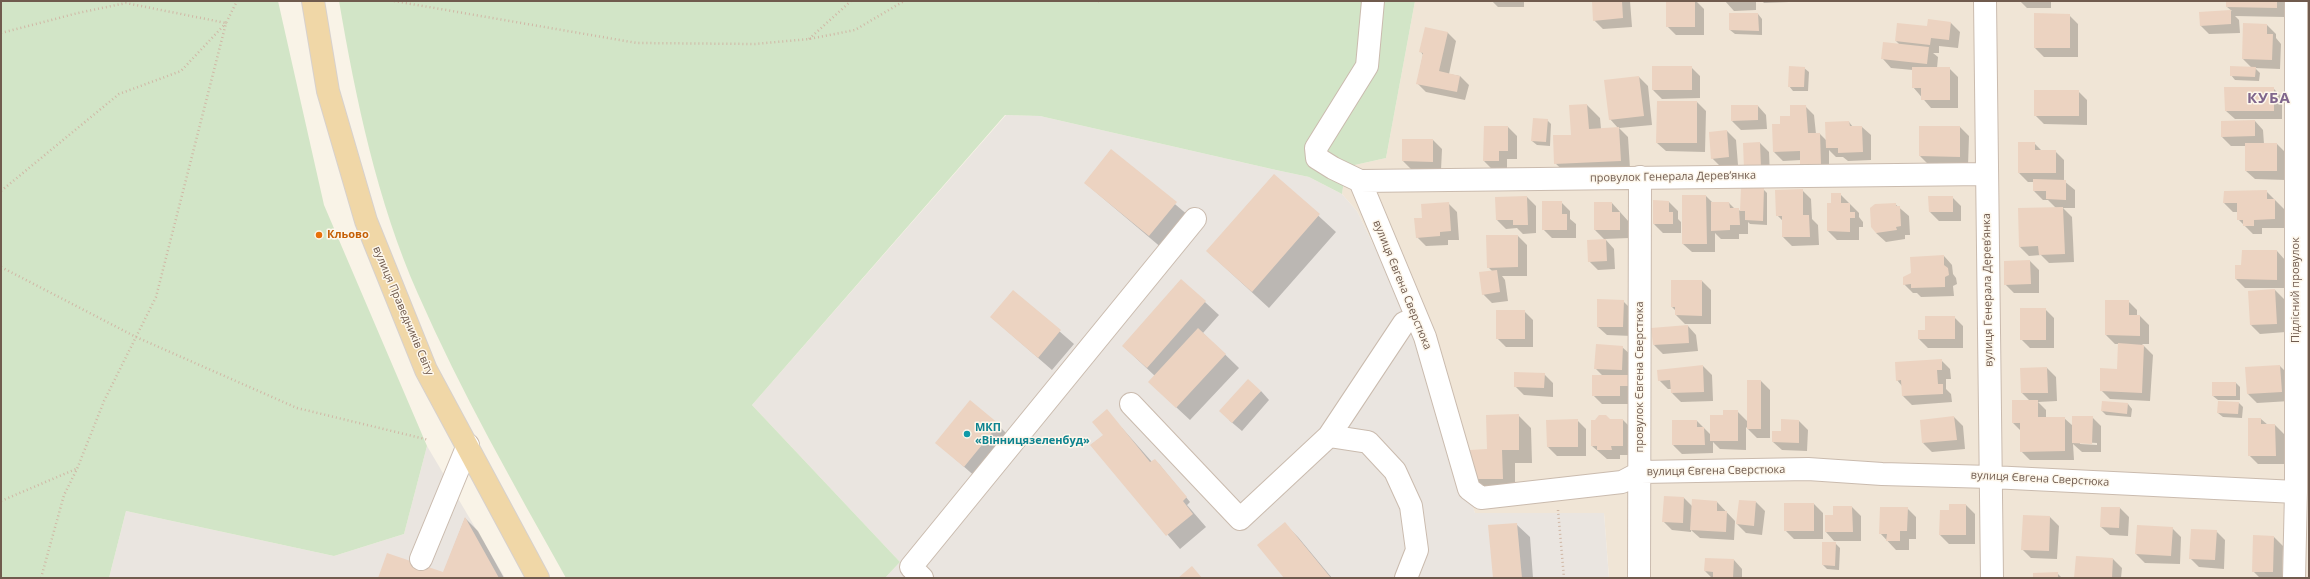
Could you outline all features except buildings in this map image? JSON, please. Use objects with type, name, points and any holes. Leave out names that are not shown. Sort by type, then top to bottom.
[{"type":"main road","name":"вулиця Праведників Світу","points":[[312,1],[328,91],[366,221],[426,370],[468,445],[538,578]]},
{"type":"street","points":[[1360,181],[1333,168],[1317,158],[1316,148],[1367,66],[1373,1]]},
{"type":"street","name":"вулиця Генерала Деревʼянка","points":[[1985,1],[1992,578]]},
{"type":"street","name":"Підлісний провулок","points":[[2294,578],[2296,492],[2296,1]]},
{"type":"street","name":"провулок Генерала Деревʼянка","points":[[1360,181],[1986,174]]},
{"type":"street","name":"провулок Євгена Сверстюка","points":[[1639,578],[1641,472],[1640,177]]},
{"type":"street","name":"вулиця Євгена Сверстюка","points":[[1360,181],[1425,337],[1469,488],[1482,498],[1622,482],[1641,472],[1808,469],[1882,474],[1991,477],[2296,492]]},
{"type":"street","points":[[922,578],[911,567],[1195,219]]},
{"type":"street","points":[[1131,404],[1240,519],[1329,436],[1404,323],[1417,318]]},
{"type":"street","points":[[1329,436],[1368,442],[1395,471],[1411,506],[1417,550],[1406,578]]},
{"type":"street","points":[[421,559],[468,445]]},
{"type":"path","points":[[42,578],[64,495],[77,469],[104,401],[156,297],[226,23],[237,1]]},
{"type":"path","points":[[394,1],[637,43],[755,44],[809,39],[855,30],[904,1]]},
{"type":"path","points":[[809,39],[851,1]]},
{"type":"path","points":[[1,33],[78,13],[126,3],[226,23]]},
{"type":"path","points":[[1,191],[119,94],[181,71],[226,23]]},
{"type":"path","points":[[1,266],[136,337],[297,408],[429,440]]},
{"type":"path","points":[[1,501],[77,469]]},
{"type":"path","points":[[1557,489],[1564,578]]},
{"type":"shaded area","points":[[1415,1],[2309,1],[2309,578],[1609,578],[1604,513],[1475,513],[1405,309],[1357,211],[1342,194],[1346,167],[1386,158]]},
{"type":"shaded area","points":[[1006,115],[1040,116],[1309,177],[1342,194],[1357,211],[1405,309],[1475,513],[1604,513],[1609,578],[885,578],[900,562],[752,405]]},
{"type":"shaded area","points":[[427,446],[505,578],[109,578],[126,511],[334,556],[404,534]]},
{"type":"green space","points":[[1,1],[278,1],[324,205],[427,446],[404,534],[334,556],[126,511],[109,578],[1,578]]},
{"type":"green space","points":[[339,1],[1415,1],[1386,158],[1346,167],[1342,194],[1309,177],[1040,116],[1005,115],[752,405],[900,562],[885,578],[566,578],[452,367],[418,294],[404,259],[379,187],[361,113]]},
{"type":"place","name":"Кльово","points":[[319,235]]},
{"type":"place","name":"МКП «Вінницязеленбуд»","points":[[967,434]]},
{"type":"district","name":"КУБА","points":[[2269,99]]}]
